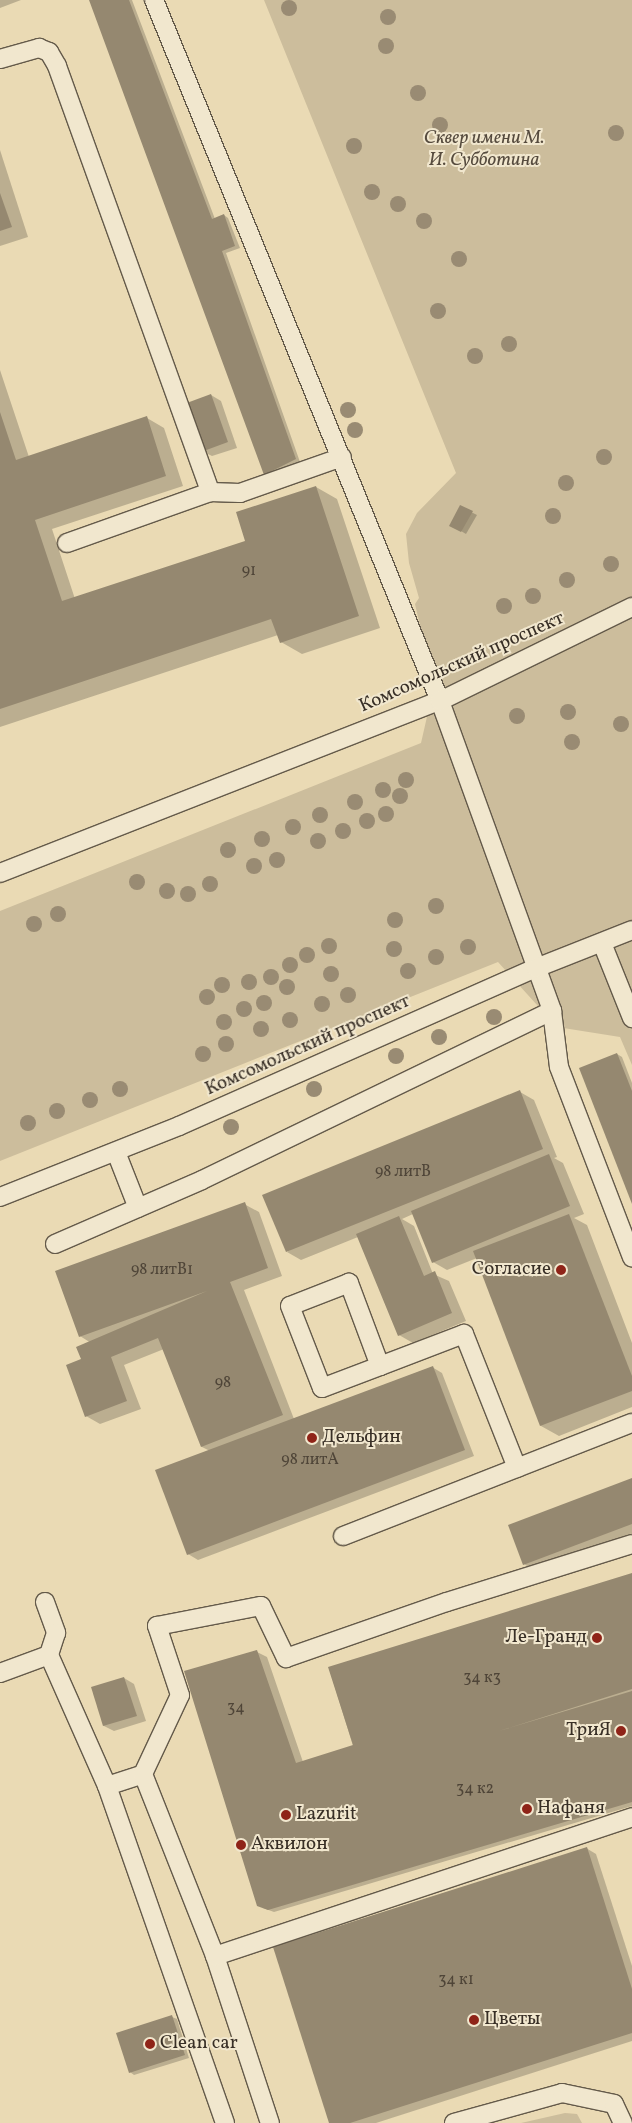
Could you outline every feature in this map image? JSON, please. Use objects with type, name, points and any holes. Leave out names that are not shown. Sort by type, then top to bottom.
[{"type":"lane","points":[[154,0],[440,701],[552,1011],[559,1067],[632,1257]]},
{"type":"lane","points":[[0,59],[39,48],[49,52],[57,66],[210,492]]},
{"type":"lane","points":[[67,543],[210,492],[240,494],[342,457]]},
{"type":"lane","name":"Комсомольский проспект","points":[[0,873],[440,701],[632,607]]},
{"type":"lane","name":"Комсомольский проспект","points":[[0,1197],[116,1152],[536,968],[632,930]]},
{"type":"lane","points":[[602,943],[632,1018]]},
{"type":"lane","points":[[55,1244],[138,1208],[552,1011]]},
{"type":"lane","points":[[116,1152],[138,1208]]},
{"type":"lane","points":[[380,1366],[349,1283],[290,1306],[322,1388],[380,1366],[464,1334],[517,1468]]},
{"type":"lane","points":[[343,1536],[632,1423]]},
{"type":"lane","points":[[107,1786],[143,1774],[180,1695],[157,1626],[261,1606],[286,1658],[447,1602],[632,1544]]},
{"type":"lane","points":[[45,1602],[56,1633],[49,1655],[107,1786],[225,2123]]},
{"type":"lane","points":[[0,1673],[49,1655]]},
{"type":"lane","points":[[143,1774],[215,1956],[270,2123]]},
{"type":"lane","points":[[215,1956],[632,1817]]},
{"type":"lane","points":[[454,2123],[562,2092],[614,2104],[624,2123]]},
{"type":"green space","name":"Сквер имени М. И. Субботина","points":[[264,0],[632,0],[632,1065],[620,1037],[557,1027],[498,962],[0,1161],[0,911],[421,743],[434,686],[415,604],[419,598],[409,563],[406,534],[417,513],[456,473]]},
{"type":"green space","points":[[565,2113],[577,2114],[582,2123],[521,2123]]},
{"type":"building","points":[[89,0],[129,0],[212,219],[224,214],[235,246],[222,251],[296,459],[264,475]]},
{"type":"building","points":[[0,193],[12,227],[0,231]]},
{"type":"building","points":[[211,394],[228,442],[201,452],[184,404]]},
{"type":"building","points":[[0,412],[16,460],[147,416],[166,476],[35,520],[62,601],[245,541],[236,512],[316,486],[359,616],[280,643],[271,619],[0,709]]},
{"type":"building","points":[[460,505],[473,511],[461,532],[449,526]]},
{"type":"building","points":[[617,1053],[632,1091],[632,1204],[579,1068]]},
{"type":"building","points":[[520,1090],[543,1149],[286,1252],[262,1195]]},
{"type":"building","points":[[549,1154],[570,1206],[432,1263],[411,1211]]},
{"type":"building","points":[[245,1202],[268,1268],[230,1282],[283,1415],[201,1447],[158,1338],[111,1357],[127,1401],[85,1417],[66,1365],[81,1359],[76,1347],[207,1291],[79,1337],[55,1271]]},
{"type":"building","points":[[569,1214],[632,1376],[632,1391],[540,1426],[473,1251]]},
{"type":"building","points":[[399,1216],[424,1276],[435,1271],[452,1313],[398,1336],[356,1234]]},
{"type":"building","points":[[433,1366],[465,1450],[187,1555],[155,1470]]},
{"type":"building","points":[[632,1478],[632,1524],[523,1565],[508,1525]]},
{"type":"building","points":[[632,1573],[632,1689],[499,1731],[632,1691],[632,1802],[268,1910],[257,1906],[184,1671],[257,1650],[296,1763],[353,1745],[328,1667]]},
{"type":"building","points":[[124,1677],[137,1716],[103,1726],[91,1687]]},
{"type":"building","points":[[587,1847],[632,1989],[632,2033],[350,2123],[329,2123],[273,1947]]},
{"type":"building","name":"Clean car","points":[[172,2015],[185,2055],[129,2073],[116,2033]]},
{"type":"place","name":"Согласие","points":[[561,1270]]},
{"type":"place","name":"Дельфин","points":[[312,1438]]},
{"type":"place","name":"Ле-Гранд","points":[[597,1638]]},
{"type":"place","name":"ТриЯ","points":[[621,1731]]},
{"type":"place","name":"Нафаня","points":[[527,1809]]},
{"type":"place","name":"Lazurit","points":[[286,1815]]},
{"type":"place","name":"Аквилон","points":[[241,1845]]},
{"type":"place","name":"Цветы","points":[[474,2020]]},
{"type":"place","name":"Clean car","points":[[150,2044]]}]
